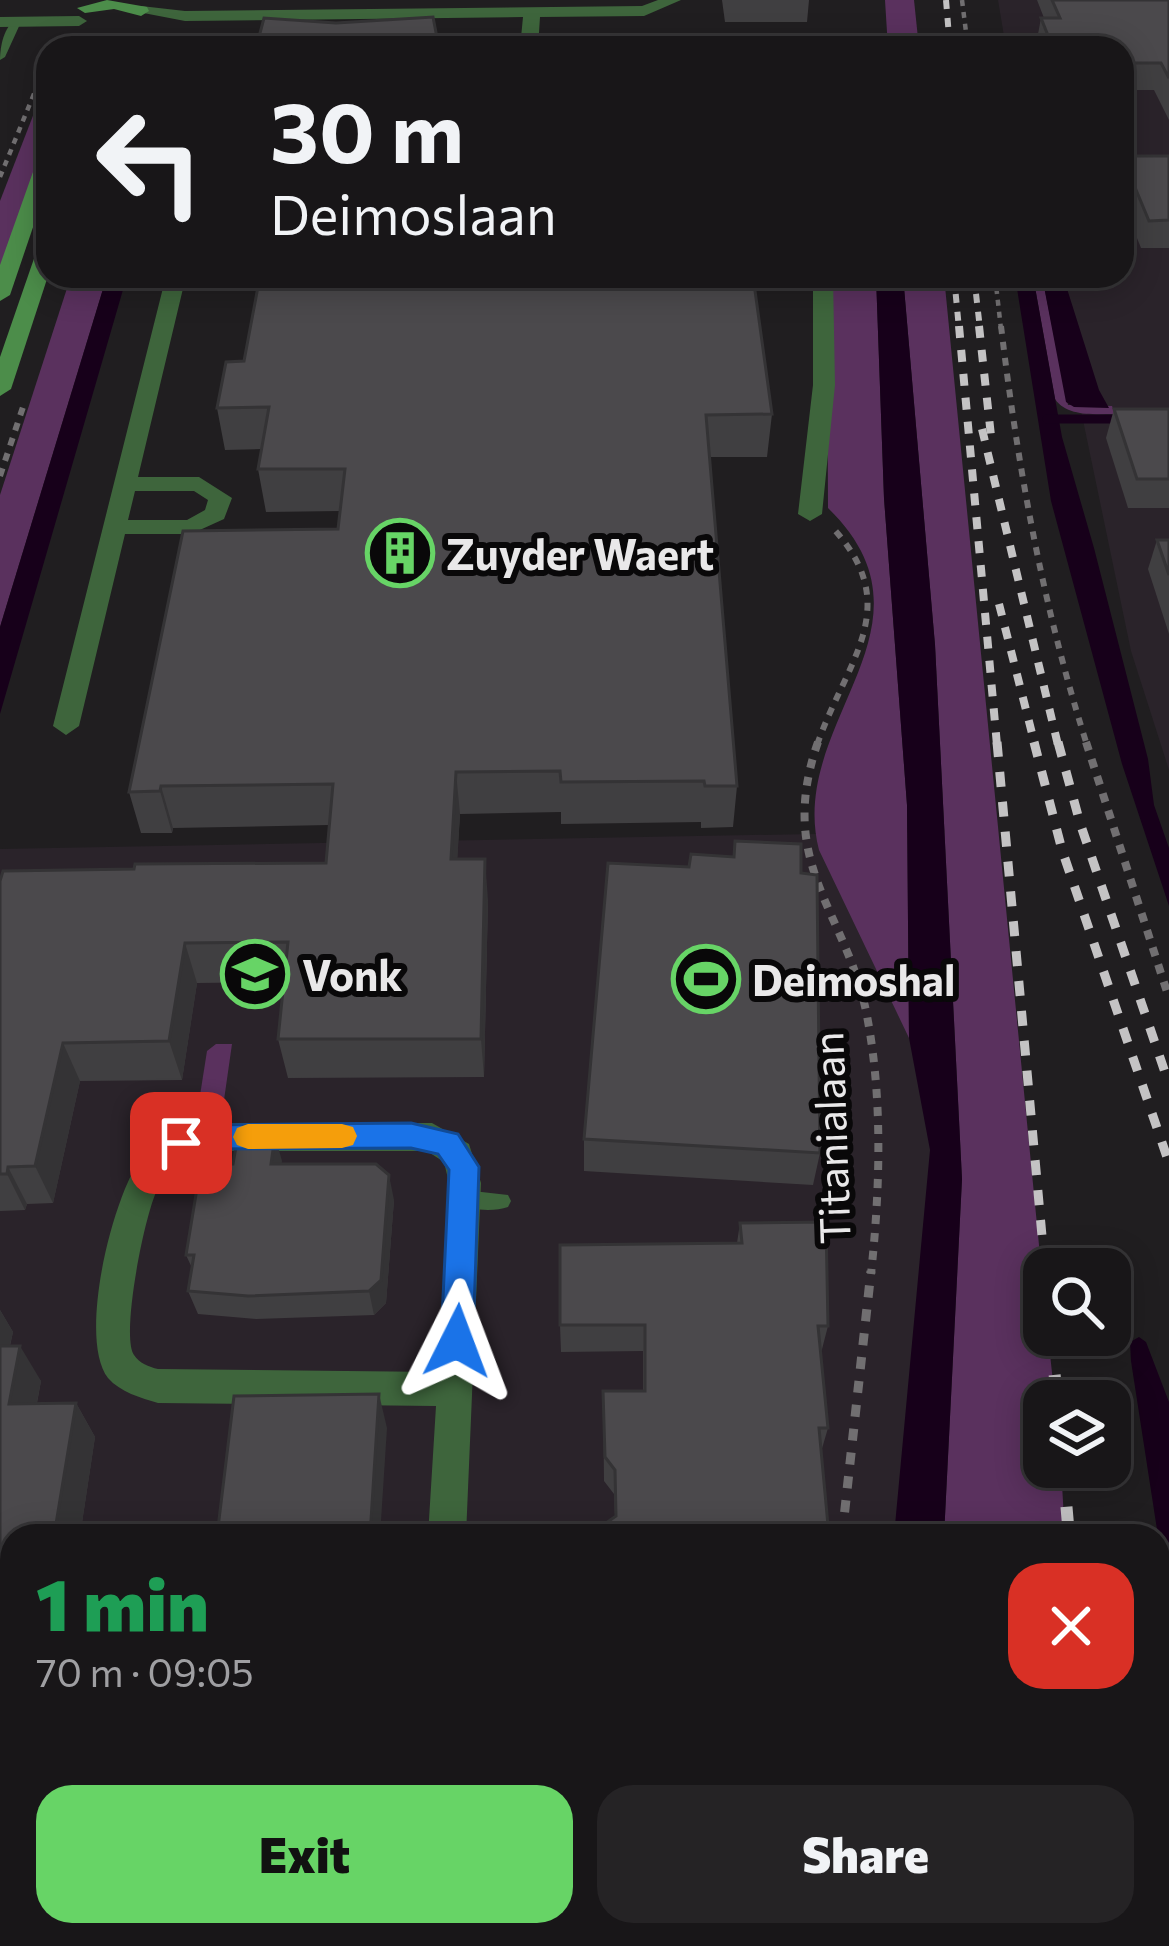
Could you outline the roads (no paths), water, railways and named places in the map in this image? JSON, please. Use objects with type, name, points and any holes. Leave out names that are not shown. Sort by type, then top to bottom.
[{"type":"main road","points":[[85,10],[114,4],[142,6],[133,36]]},
{"type":"main road","points":[[0,295],[36,190]]},
{"type":"main road","points":[[0,389],[36,282]]},
{"type":"street","points":[[174,0],[194,7],[284,0]]},
{"type":"street","points":[[308,0],[332,14]]},
{"type":"street","points":[[142,6],[185,16],[532,13],[644,11],[674,0]]},
{"type":"street","points":[[8,22],[85,10]]},
{"type":"street","points":[[530,36],[532,13]]},
{"type":"street","points":[[177,36],[422,14]]},
{"type":"street","points":[[66,726],[173,288]]},
{"type":"street","points":[[810,514],[824,385],[823,288]]},
{"type":"street","points":[[114,527],[191,527],[216,514],[220,497],[199,484],[124,484]]},
{"type":"street","points":[[448,1524],[455,1389],[464,1199],[464,1167],[458,1154],[432,1137],[200,1137],[181,1143],[148,1169],[140,1187],[111,1334],[113,1353],[122,1369],[138,1381],[158,1386],[455,1389]]},
{"type":"lane","points":[[0,56],[8,22]]},
{"type":"lane","points":[[464,1199],[501,1201]]},
{"type":"waterway","points":[[1047,419],[1126,419]]},
{"type":"railway","points":[[946,0],[949,36]]},
{"type":"railway","points":[[955,288],[959,329]]},
{"type":"railway","points":[[975,288],[980,329]]},
{"type":"railway","points":[[959,326],[997,745]]},
{"type":"railway","points":[[979,326],[992,445]]},
{"type":"railway","points":[[982,429],[1058,745]]},
{"type":"railway","points":[[999,604],[1035,745]]},
{"type":"railway","points":[[997,742],[1043,1248]]},
{"type":"railway","points":[[1034,742],[1062,850],[1169,1163]]},
{"type":"railway","points":[[1058,742],[1080,823],[1169,1084]]},
{"type":"railway","points":[[1053,1356],[1055,1380]]},
{"type":"railway","points":[[1065,1488],[1068,1524]]},
{"type":"place","name":"Zuyder Waert","points":[[400,553]]},
{"type":"place","name":"Vonk","points":[[255,974]]},
{"type":"place","name":"Deimoshal","points":[[706,979]]}]
